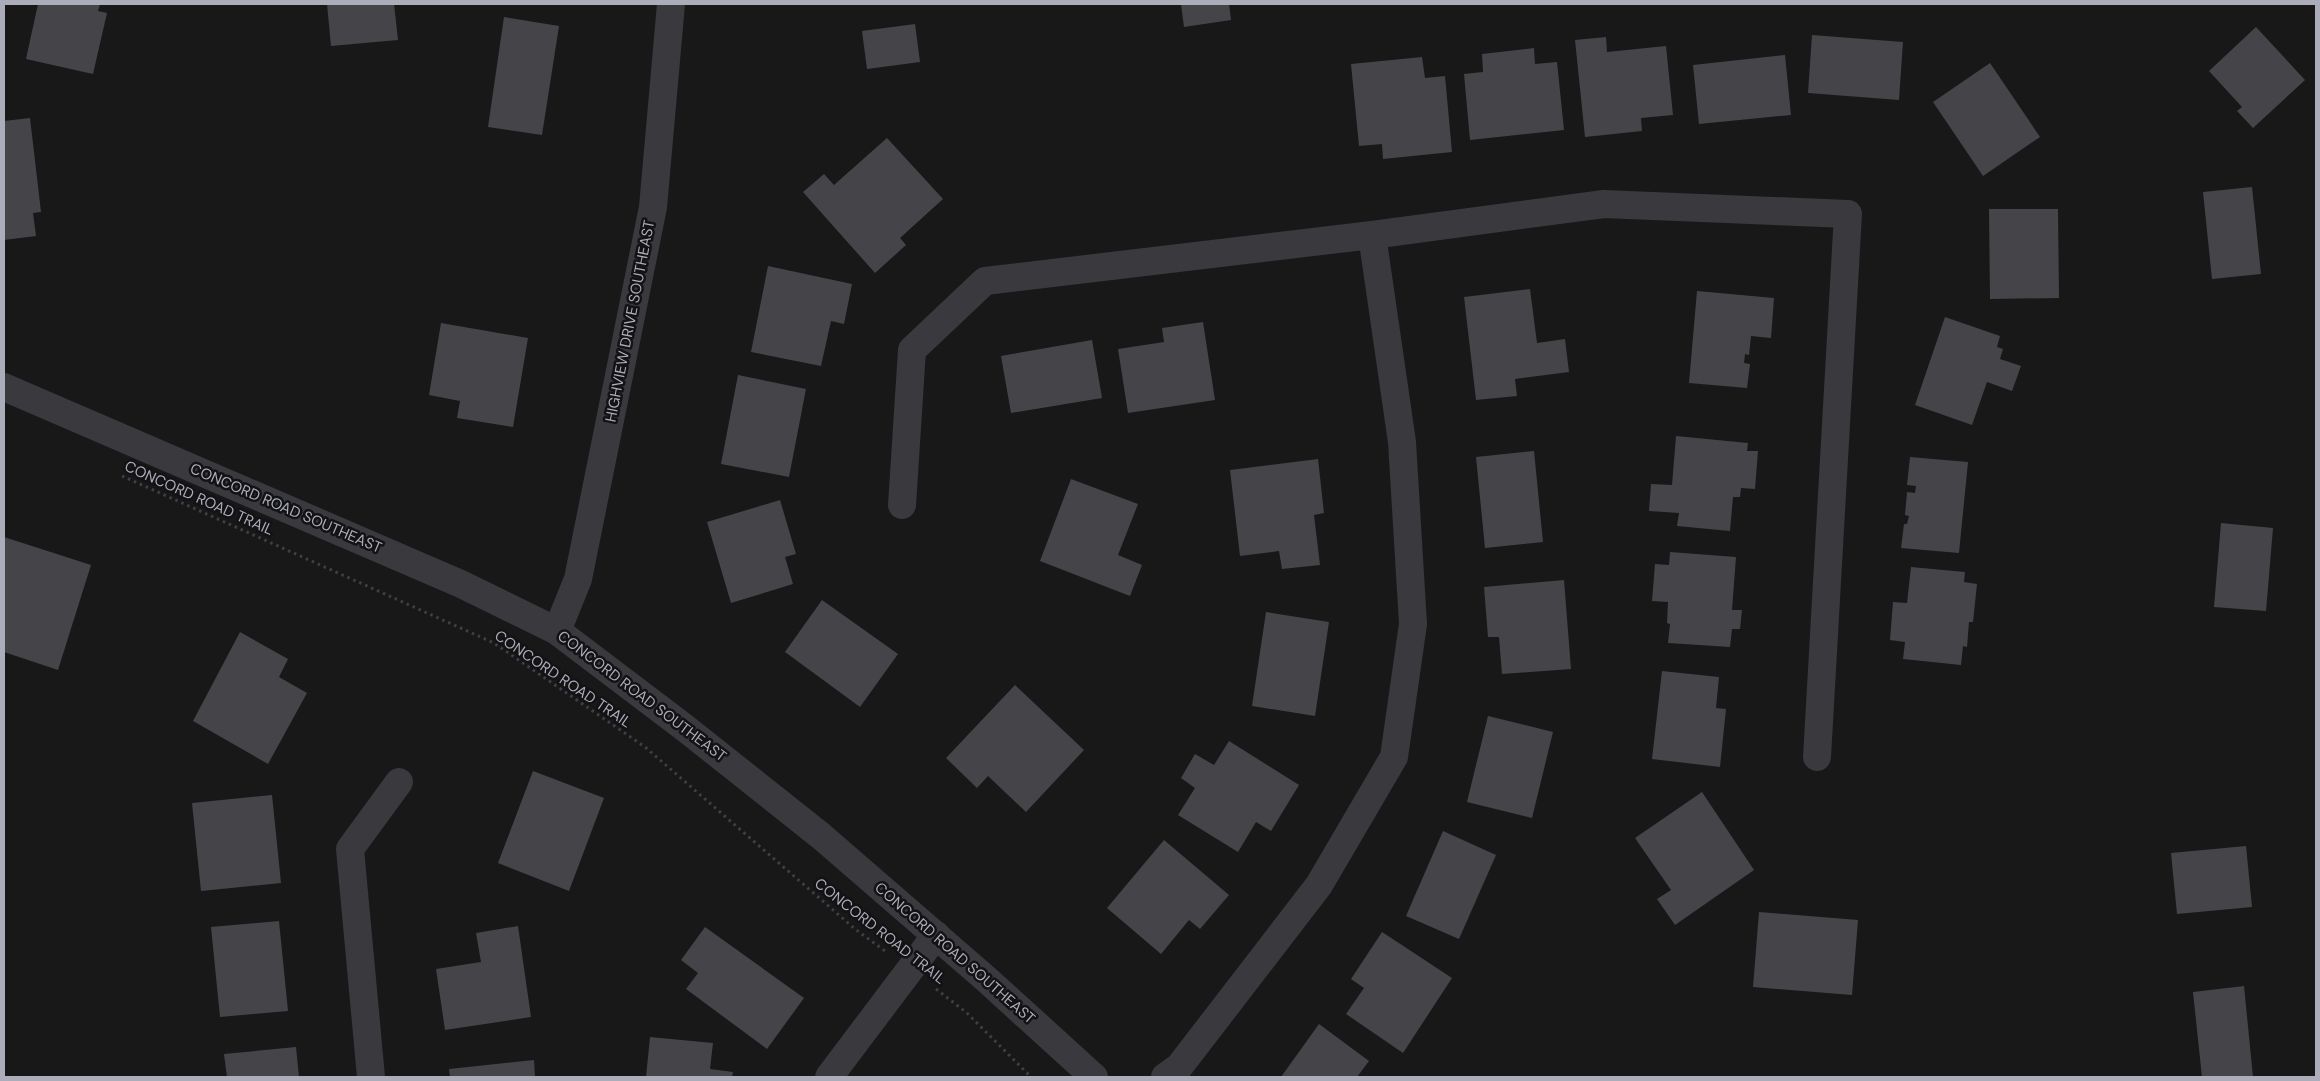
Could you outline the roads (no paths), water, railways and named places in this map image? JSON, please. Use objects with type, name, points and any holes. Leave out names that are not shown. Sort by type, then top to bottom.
[{"type":"street","name":"HIGHVIEW DRIVE SOUTHEAST","points":[[557,631],[578,579],[653,208],[670,4]]},
{"type":"street","points":[[902,505],[912,350],[985,281],[1372,235],[1604,204],[1848,214],[1818,757]]},
{"type":"street","points":[[1165,1077],[1179,1067],[1319,886],[1394,757],[1413,624],[1402,442],[1372,235]]},
{"type":"street","name":"CONCORD ROAD SOUTHEAST","points":[[4,387],[461,584],[557,631],[685,728],[813,830],[936,936],[1094,1077]]},
{"type":"street","points":[[371,1077],[350,849],[399,782]]},
{"type":"street","points":[[829,1077],[936,936]]}]
